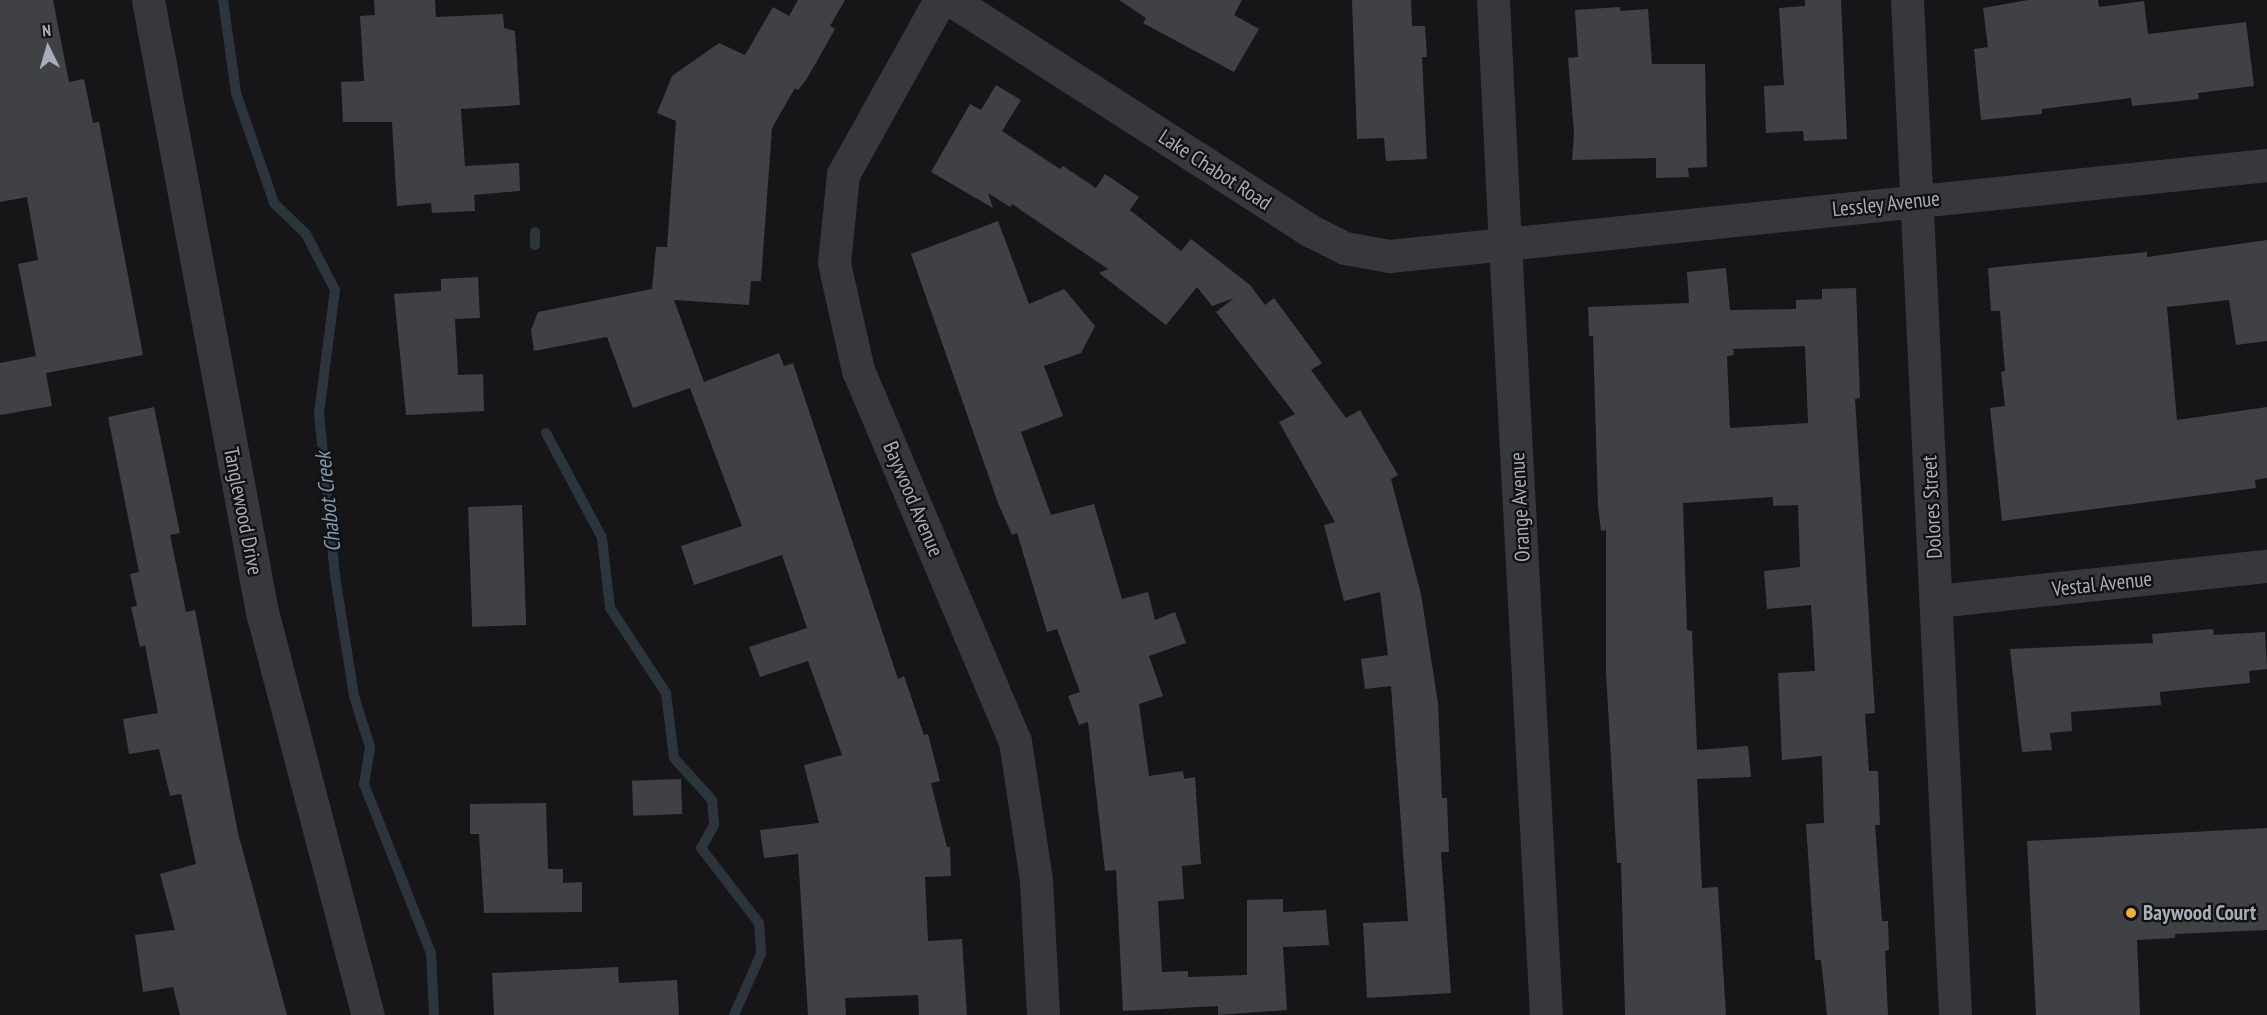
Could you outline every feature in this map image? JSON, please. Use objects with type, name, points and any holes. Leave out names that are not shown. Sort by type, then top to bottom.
[{"type":"street","name":"Tanglewood Drive","points":[[148,0],[262,612],[368,1015]]},
{"type":"street","name":"Baywood Avenue","points":[[940,0],[843,174],[834,263],[858,370],[1015,741],[1036,880],[1043,1015]]},
{"type":"street","name":"Lake Chabot Road","points":[[951,0],[1308,230],[1345,248],[1389,256],[1505,244]]},
{"type":"street","name":"Orange Avenue","points":[[1493,0],[1546,1015]]},
{"type":"street","name":"Dolores Street","points":[[1907,0],[1937,601],[1954,1015]]},
{"type":"street","name":"Lessley Avenue","points":[[1505,244],[2267,165]]},
{"type":"street","name":"Vestal Avenue","points":[[1937,601],[2267,566]]},
{"type":"building","points":[[0,0],[53,0],[69,82],[84,79],[93,123],[99,122],[143,355],[46,373],[52,406],[0,415],[0,363],[36,356],[18,264],[38,260],[27,197],[0,202]]},
{"type":"building","points":[[374,0],[435,0],[436,17],[503,14],[504,28],[515,31],[520,105],[461,109],[465,166],[519,163],[520,191],[474,195],[475,211],[432,213],[431,203],[397,206],[392,122],[343,122],[341,82],[364,81],[360,16],[375,15]]},
{"type":"building","points":[[798,0],[845,0],[830,26],[835,29],[817,61],[798,90],[795,88],[772,128],[761,281],[751,281],[749,305],[674,300],[704,382],[779,353],[784,366],[793,363],[898,679],[904,676],[924,735],[928,734],[940,781],[931,783],[947,847],[950,847],[951,876],[925,877],[928,941],[962,939],[967,1015],[919,1015],[918,995],[845,998],[846,1015],[808,1015],[798,854],[764,858],[760,830],[819,823],[804,765],[842,755],[808,661],[760,677],[749,647],[807,628],[782,555],[694,585],[681,546],[742,526],[690,388],[633,408],[607,337],[534,351],[531,330],[538,312],[652,289],[656,247],[667,247],[676,121],[657,113],[672,76],[719,43],[745,55],[773,7],[789,16]]},
{"type":"building","points":[[1119,0],[1242,0],[1234,15],[1259,29],[1234,72],[1143,23],[1146,18]]},
{"type":"building","points":[[1352,0],[1411,0],[1412,26],[1425,26],[1427,57],[1422,57],[1427,159],[1386,161],[1384,138],[1357,139]]},
{"type":"building","points":[[1805,0],[1841,0],[1847,139],[1804,141],[1803,131],[1766,133],[1764,86],[1784,85],[1779,8],[1805,6]]},
{"type":"building","points":[[2028,0],[2098,0],[2099,7],[2144,1],[2148,34],[2246,22],[2254,86],[2198,93],[2199,99],[2132,106],[2131,98],[2042,109],[2042,114],[1981,120],[1974,49],[1988,47],[1983,8]]},
{"type":"building","points":[[1620,7],[1620,11],[1648,9],[1652,64],[1705,64],[1707,167],[1688,168],[1689,177],[1656,178],[1656,158],[1572,160],[1574,133],[1568,58],[1578,57],[1575,10]]},
{"type":"building","points":[[996,85],[1021,100],[1002,131],[1060,169],[1063,166],[1096,188],[1105,174],[1139,197],[1130,210],[1181,251],[1191,239],[1250,285],[1265,305],[1274,298],[1322,363],[1311,370],[1346,418],[1360,410],[1398,475],[1391,479],[1421,594],[1438,703],[1442,798],[1447,798],[1449,852],[1441,852],[1451,993],[1367,998],[1363,923],[1408,921],[1391,686],[1365,689],[1361,659],[1388,655],[1380,592],[1344,601],[1324,525],[1335,522],[1279,422],[1295,414],[1216,312],[1234,298],[1212,306],[1197,287],[1166,325],[1099,273],[1108,269],[1012,204],[1010,207],[988,193],[993,208],[931,172],[970,104],[981,110]]},
{"type":"building","points":[[998,221],[1029,304],[1064,289],[1095,326],[1081,353],[1044,366],[1063,416],[1021,432],[1051,515],[1094,504],[1122,599],[1148,592],[1155,620],[1175,612],[1186,643],[1149,656],[1163,696],[1139,704],[1149,776],[1183,771],[1184,779],[1195,777],[1201,864],[1182,866],[1184,899],[1158,901],[1162,972],[1188,971],[1188,977],[1247,975],[1247,900],[1283,899],[1283,912],[1326,910],[1329,945],[1283,947],[1287,1010],[1218,1015],[1218,1006],[1123,1011],[1116,870],[1105,871],[1088,722],[1079,725],[1068,696],[1080,692],[1057,629],[1047,632],[1017,533],[1012,535],[998,503],[911,254]]},
{"type":"building","points":[[2267,240],[2267,341],[2236,345],[2229,300],[2167,307],[2177,420],[2267,407],[2267,478],[2255,480],[2256,488],[2002,521],[1990,408],[2005,406],[2001,372],[2005,371],[2000,311],[1991,311],[1988,268],[2147,252],[2147,257]]},
{"type":"building","points":[[1726,268],[1730,310],[1796,309],[1796,300],[1822,299],[1822,289],[1856,288],[1860,398],[1855,399],[1875,713],[1865,714],[1869,771],[1878,771],[1880,825],[1875,825],[1882,921],[1888,921],[1889,950],[1885,951],[1888,1015],[1827,1015],[1821,960],[1815,960],[1806,824],[1824,823],[1822,756],[1782,760],[1778,673],[1815,671],[1811,605],[1767,609],[1764,571],[1800,567],[1798,505],[1773,506],[1773,497],[1683,503],[1687,630],[1692,631],[1697,750],[1748,746],[1751,777],[1697,779],[1702,888],[1718,887],[1726,1015],[1625,1015],[1621,863],[1617,863],[1606,673],[1606,530],[1601,531],[1598,506],[1593,336],[1589,336],[1588,307],[1689,303],[1687,272]],"holes":[[[1805,346],[1808,423],[1730,428],[1727,356],[1734,355],[1733,349]]]},
{"type":"building","points":[[478,277],[480,318],[455,319],[458,375],[483,374],[484,411],[406,415],[394,294],[441,291],[441,279]]},
{"type":"building","points":[[154,407],[180,533],[170,535],[186,612],[195,610],[238,833],[287,1015],[180,1015],[173,987],[143,992],[135,935],[175,930],[160,874],[196,864],[181,794],[170,796],[159,749],[129,754],[123,719],[158,713],[145,645],[140,647],[131,607],[137,606],[130,574],[139,572],[108,417]]},
{"type":"building","points":[[522,505],[526,625],[472,627],[468,507]]},
{"type":"building","points":[[2213,629],[2214,635],[2265,632],[2267,669],[2249,671],[2250,683],[2160,692],[2161,705],[2071,712],[2072,731],[2050,733],[2052,750],[2022,752],[2010,649],[2153,643],[2152,634]]},
{"type":"building","points":[[681,779],[682,814],[633,816],[632,781]]},
{"type":"building","points":[[546,803],[548,869],[563,869],[563,883],[582,882],[582,912],[484,913],[479,834],[470,834],[470,804]]},
{"type":"building","name":"Baywood Court","points":[[2267,828],[2267,930],[2175,934],[2175,938],[2137,940],[2140,1015],[2036,1015],[2027,841]]},
{"type":"building","points":[[618,967],[619,983],[677,980],[679,1015],[494,1015],[492,973]]},
{"type":"waterway","name":"Chabot Creek","points":[[223,0],[236,93],[274,203],[306,234],[335,290],[319,413],[335,576],[354,696],[370,747],[364,784],[431,953],[434,1015]]},
{"type":"waterway","points":[[535,232],[535,245]]},
{"type":"waterway","points":[[546,433],[602,538],[610,608],[666,693],[674,758],[712,800],[714,825],[701,848],[759,923],[761,954],[734,1015]]},
{"type":"place","name":"Baywood Court","points":[[2131,913]]}]
